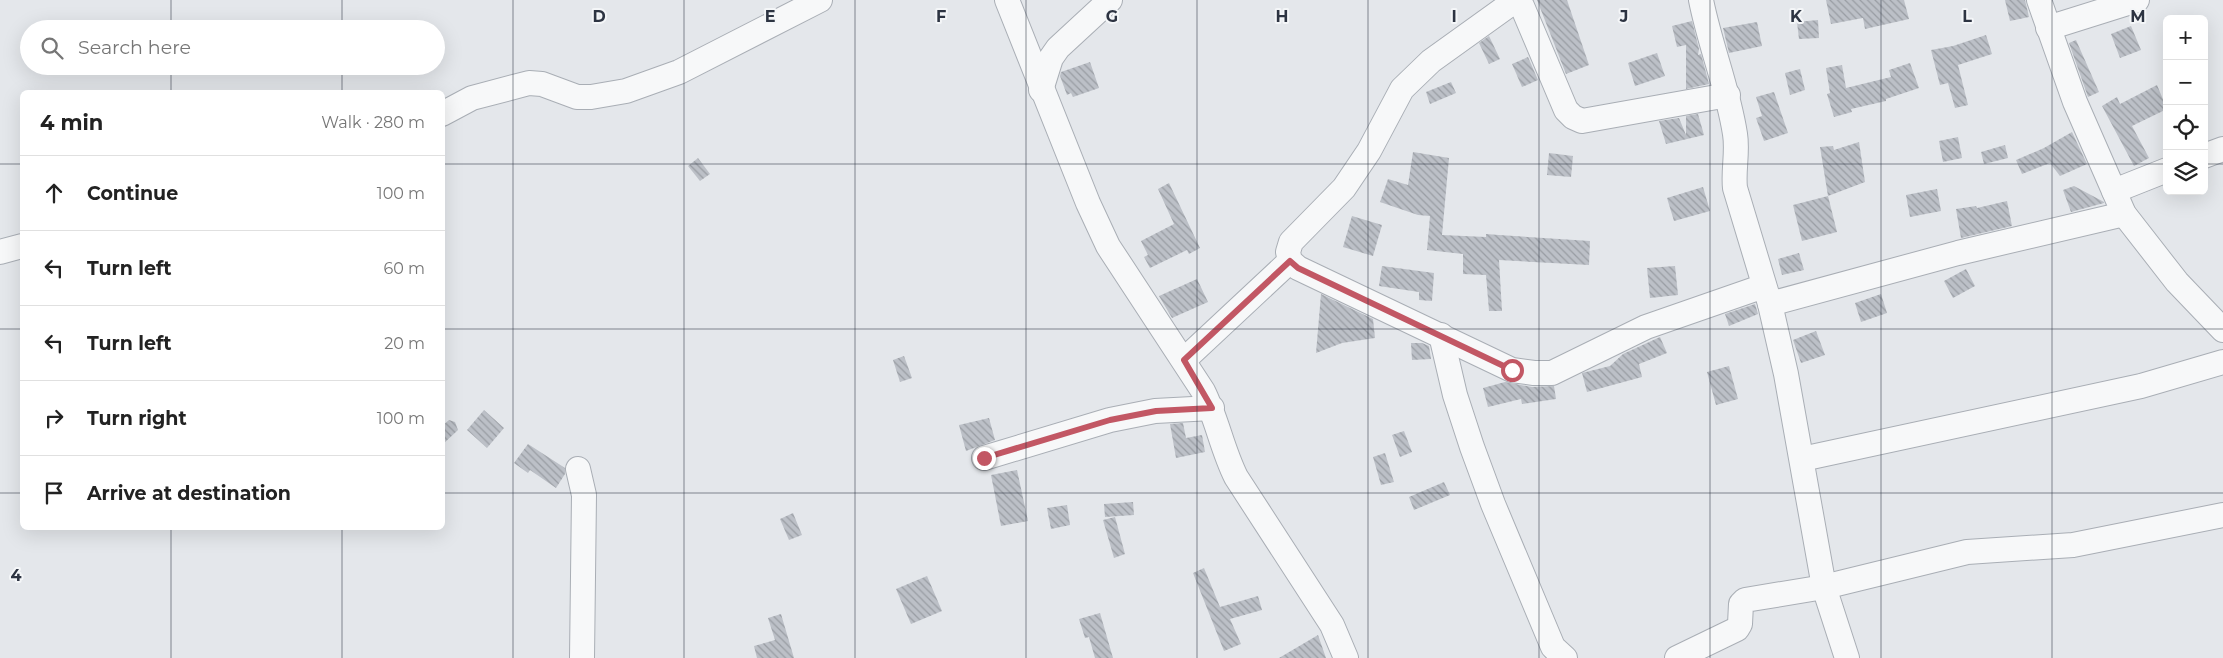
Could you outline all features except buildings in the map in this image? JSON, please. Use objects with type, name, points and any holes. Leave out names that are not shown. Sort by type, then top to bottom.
[{"type":"street","points":[[445,112],[472,98],[530,83],[542,84],[577,96],[591,98],[626,91],[679,72],[787,8],[820,0]]},
{"type":"street","points":[[1007,0],[1041,90],[1088,204],[1108,246],[1184,360],[1212,408],[1227,459],[1236,477],[1332,625],[1346,658]]},
{"type":"street","points":[[1041,90],[1051,58],[1058,48],[1110,0]]},
{"type":"street","points":[[1701,0],[1704,18],[1728,95],[1736,137],[1733,174],[1735,188],[1767,295],[1786,374],[1824,587],[1847,658]]},
{"type":"street","points":[[2039,0],[2075,102],[2124,214],[2177,282],[2223,330]]},
{"type":"street","points":[[2048,28],[2137,0]]},
{"type":"street","points":[[1728,95],[1582,121],[1566,110],[1522,6],[1516,4],[1509,5],[1431,61],[1402,89],[1368,151],[1344,188],[1291,242],[1288,252],[1290,261],[1298,268],[1512,370],[1534,373],[1552,372],[1646,327],[1767,295],[2124,214]]},
{"type":"street","points":[[2208,155],[2223,149]]},
{"type":"street","points":[[2114,191],[2163,172]]},
{"type":"street","points":[[0,252],[20,247]]},
{"type":"street","points":[[1184,360],[1290,261]]},
{"type":"street","points":[[1441,335],[1455,395],[1493,504],[1553,647],[1565,658]]},
{"type":"street","points":[[1802,459],[2141,386],[2223,362]]},
{"type":"street","points":[[984,458],[1110,420],[1156,411],[1212,408]]},
{"type":"street","points":[[578,469],[584,495],[582,658]]},
{"type":"street","points":[[1678,658],[1737,629],[1740,624],[1741,604],[1746,600],[1824,587],[1967,552],[2073,546],[2223,515]]},
{"type":"route","points":[[984,458],[1110,420],[1156,411],[1212,408],[1184,360],[1290,261],[1298,268],[1512,370]]}]
